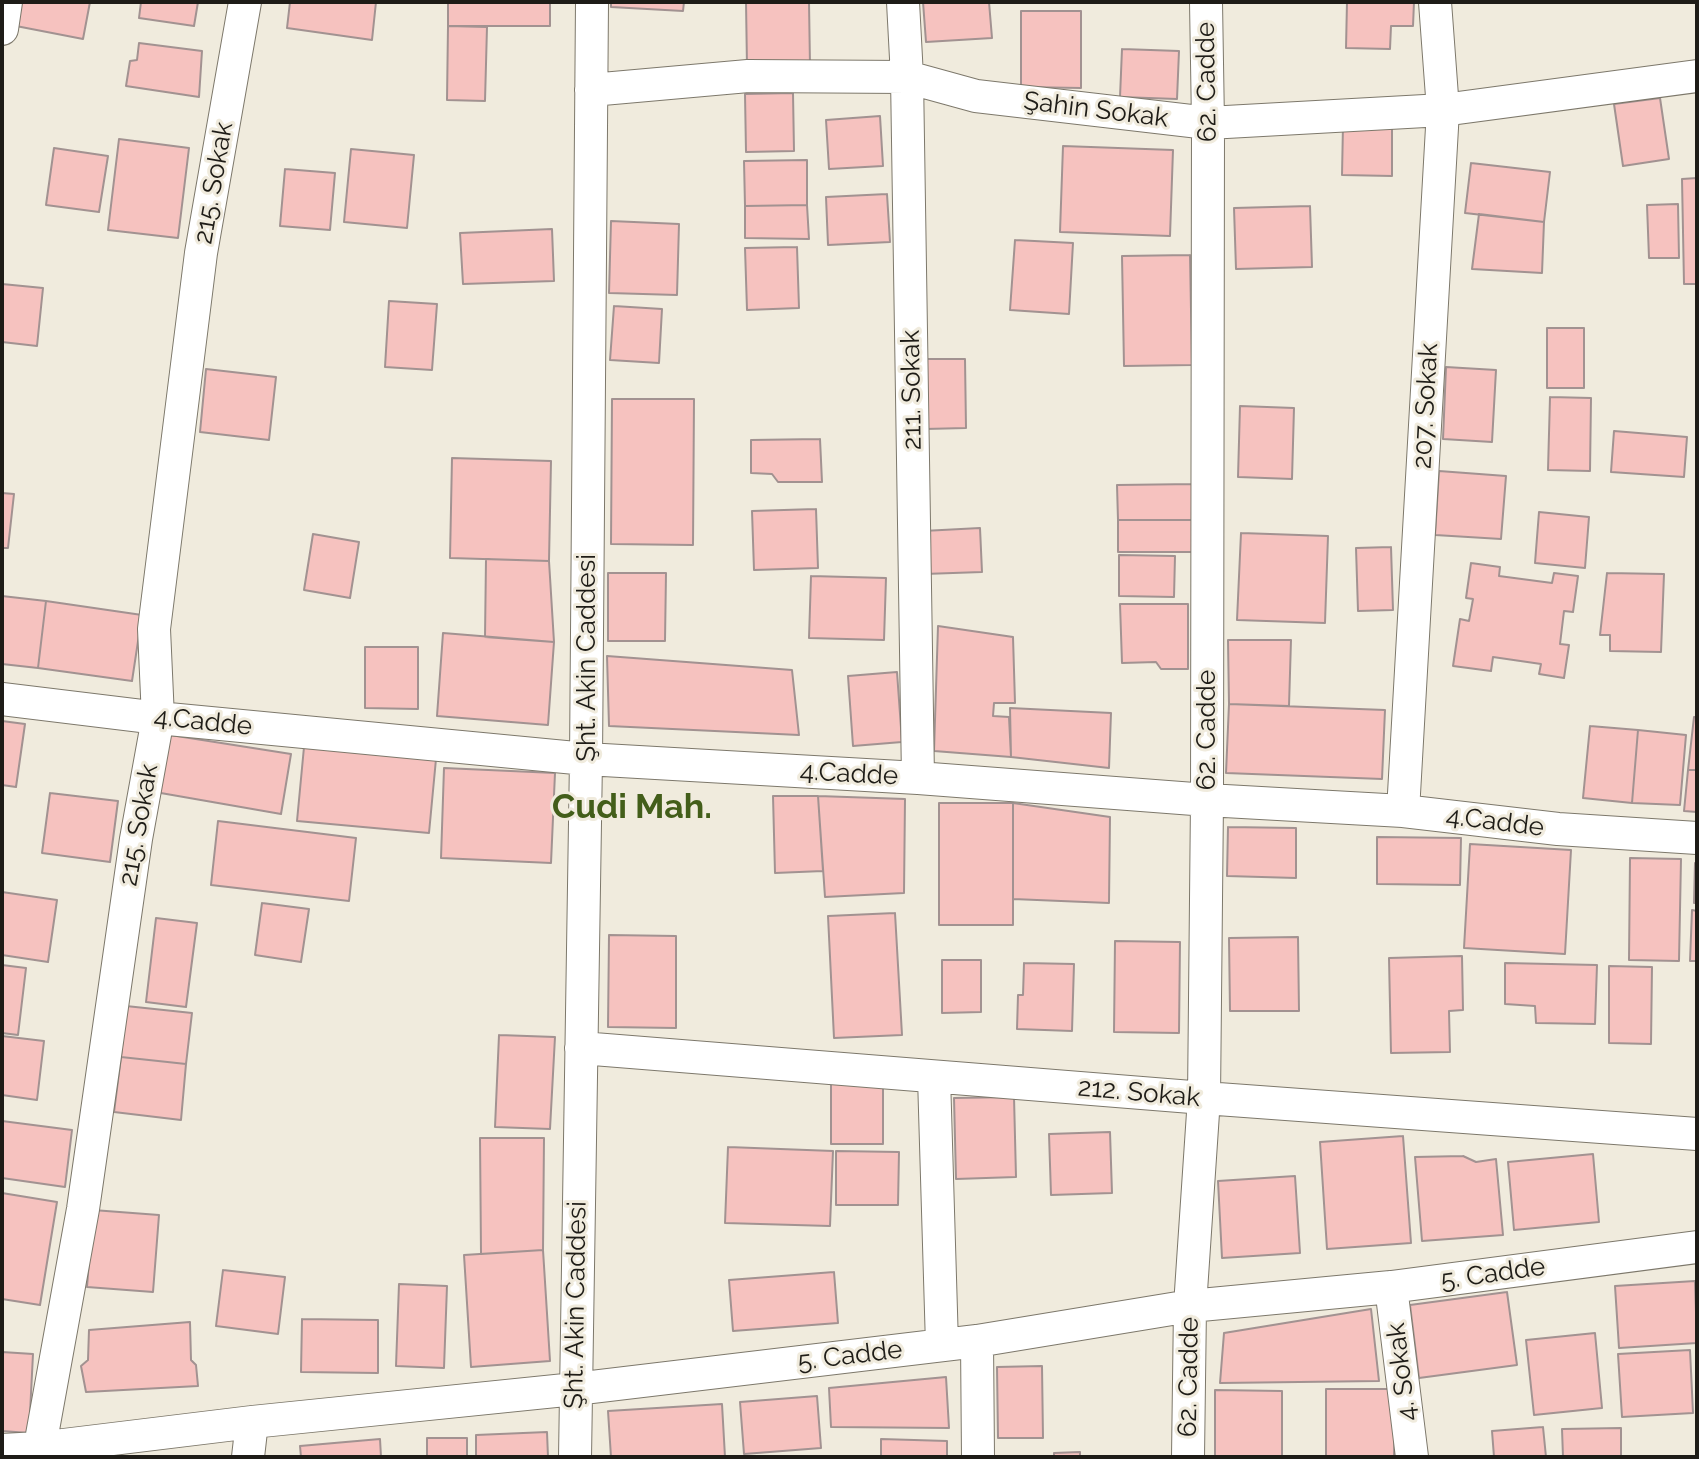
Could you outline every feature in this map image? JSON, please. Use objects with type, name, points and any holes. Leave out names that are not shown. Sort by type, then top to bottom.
[{"type":"street","points":[[2,29],[6,2]]},
{"type":"street","name":"215. Sokak","points":[[38,1453],[83,1209],[136,839],[158,718],[154,629],[201,253],[245,2]]},
{"type":"street","name":"Şht. Akin Caddesi","points":[[575,1457],[586,759],[592,2]]},
{"type":"street","name":"211. Sokak","points":[[903,2],[907,77],[918,778]]},
{"type":"street","name":"62. Cadde","points":[[1188,1457],[1190,1306],[1204,1098],[1207,800],[1206,2]]},
{"type":"street","name":"207. Sokak","points":[[1403,811],[1443,110],[1435,2]]},
{"type":"street","name":"Şahin Sokak","points":[[591,90],[748,76],[907,77],[976,96],[1208,123],[1443,110],[1697,76]]},
{"type":"street","name":"4.Cadde","points":[[2,699],[158,718],[586,759],[1403,811],[1558,829],[1697,838]]},
{"type":"street","name":"212. Sokak","points":[[581,1048],[1697,1134]]},
{"type":"street","points":[[934,1077],[942,1345]]},
{"type":"street","name":"5. Cadde","points":[[2,1450],[38,1453],[252,1422],[575,1389],[977,1341],[1190,1306],[1391,1287],[1697,1247]]},
{"type":"street","name":"4. Sokak","points":[[1391,1287],[1412,1457]]},
{"type":"street","points":[[977,1341],[978,1457]]},
{"type":"street","points":[[248,1457],[252,1422]]},
{"type":"building","points":[[21,2],[90,2],[83,39],[16,26]]},
{"type":"building","points":[[141,2],[198,2],[194,26],[139,18]]},
{"type":"building","points":[[290,2],[376,2],[372,40],[287,28]]},
{"type":"building","points":[[448,2],[550,2],[550,26],[448,26]]},
{"type":"building","points":[[611,2],[684,2],[683,11],[611,7]]},
{"type":"building","points":[[746,2],[809,2],[810,66],[747,67]]},
{"type":"building","points":[[923,2],[989,2],[992,38],[926,42]]},
{"type":"building","points":[[1347,2],[1414,2],[1413,26],[1391,26],[1390,49],[1346,48]]},
{"type":"building","points":[[1021,11],[1081,11],[1081,88],[1021,87]]},
{"type":"building","points":[[448,26],[487,27],[485,101],[447,100]]},
{"type":"building","points":[[139,43],[202,51],[199,97],[126,86],[130,61],[137,60]]},
{"type":"building","points":[[1122,49],[1179,51],[1177,99],[1120,97]]},
{"type":"building","points":[[793,93],[794,151],[746,152],[745,94]]},
{"type":"building","points":[[1660,98],[1669,159],[1623,166],[1614,104]]},
{"type":"building","points":[[880,116],[883,166],[829,169],[826,120]]},
{"type":"building","points":[[1343,125],[1392,125],[1392,176],[1342,175]]},
{"type":"building","points":[[119,139],[189,148],[178,238],[108,230]]},
{"type":"building","points":[[1063,146],[1173,150],[1170,236],[1060,232]]},
{"type":"building","points":[[54,148],[108,156],[99,212],[46,205]]},
{"type":"building","points":[[351,149],[414,155],[407,228],[344,222]]},
{"type":"building","points":[[807,160],[807,205],[745,206],[744,161]]},
{"type":"building","points":[[1471,163],[1550,172],[1544,222],[1465,213]]},
{"type":"building","points":[[285,169],[335,173],[330,230],[280,226]]},
{"type":"building","points":[[1697,178],[1697,284],[1684,284],[1682,179]]},
{"type":"building","points":[[887,194],[890,242],[828,245],[826,197]]},
{"type":"building","points":[[1678,204],[1679,258],[1649,258],[1647,205]]},
{"type":"building","points":[[807,205],[809,239],[745,238],[745,206]]},
{"type":"building","points":[[1310,206],[1312,267],[1236,269],[1234,208]]},
{"type":"building","points":[[1479,214],[1544,222],[1542,273],[1472,269]]},
{"type":"building","points":[[611,221],[679,224],[677,295],[609,293]]},
{"type":"building","points":[[552,229],[554,281],[463,284],[460,233]]},
{"type":"building","points":[[1015,240],[1073,243],[1069,314],[1010,310]]},
{"type":"building","points":[[797,247],[799,308],[747,310],[745,248]]},
{"type":"building","points":[[1190,255],[1192,365],[1124,366],[1122,256]]},
{"type":"building","points":[[2,284],[43,288],[37,346],[2,342]]},
{"type":"building","points":[[389,301],[437,304],[432,370],[385,367]]},
{"type":"building","points":[[614,306],[662,309],[659,363],[610,360]]},
{"type":"building","points":[[1547,328],[1584,328],[1584,388],[1547,388]]},
{"type":"building","points":[[924,359],[965,359],[966,428],[925,429]]},
{"type":"building","points":[[1446,367],[1496,370],[1492,442],[1443,439]]},
{"type":"building","points":[[206,369],[276,377],[269,440],[200,432]]},
{"type":"building","points":[[1550,397],[1591,398],[1590,471],[1548,470]]},
{"type":"building","points":[[612,399],[694,399],[693,545],[611,544]]},
{"type":"building","points":[[1240,406],[1294,408],[1292,479],[1238,477]]},
{"type":"building","points":[[1614,431],[1687,437],[1684,477],[1611,472]]},
{"type":"building","points":[[820,439],[822,482],[778,482],[772,474],[751,473],[751,440]]},
{"type":"building","points":[[452,458],[551,461],[549,561],[450,558]]},
{"type":"building","points":[[1439,471],[1506,476],[1501,539],[1435,535]]},
{"type":"building","points":[[1195,484],[1196,520],[1118,520],[1117,485]]},
{"type":"building","points":[[2,493],[14,494],[8,548],[2,548]]},
{"type":"building","points":[[816,509],[818,568],[754,570],[752,511]]},
{"type":"building","points":[[1539,512],[1589,517],[1585,568],[1535,563]]},
{"type":"building","points":[[1118,520],[1196,520],[1196,552],[1118,552]]},
{"type":"building","points":[[980,528],[982,572],[924,574],[923,531]]},
{"type":"building","points":[[1241,533],[1328,536],[1325,623],[1237,620]]},
{"type":"building","points":[[313,534],[359,542],[350,598],[304,590]]},
{"type":"building","points":[[1391,547],[1393,610],[1358,611],[1356,548]]},
{"type":"building","points":[[1119,555],[1175,556],[1174,597],[1119,596]]},
{"type":"building","points":[[486,559],[549,561],[554,642],[485,637]]},
{"type":"building","points":[[1471,563],[1500,567],[1499,576],[1552,583],[1554,573],[1578,576],[1573,612],[1564,611],[1560,644],[1569,645],[1564,678],[1539,674],[1541,664],[1493,657],[1491,671],[1453,666],[1460,619],[1469,621],[1473,599],[1466,598]]},
{"type":"building","points":[[608,573],[666,573],[665,641],[608,641]]},
{"type":"building","points":[[1607,573],[1664,574],[1661,652],[1610,651],[1610,635],[1600,635]]},
{"type":"building","points":[[811,576],[886,578],[884,640],[809,638]]},
{"type":"building","points":[[2,596],[46,601],[38,668],[2,664]]},
{"type":"building","points":[[46,601],[142,615],[132,681],[38,668]]},
{"type":"building","points":[[1120,604],[1188,604],[1188,669],[1161,669],[1156,662],[1122,663]]},
{"type":"building","points":[[938,626],[1013,637],[1015,703],[994,703],[993,716],[1009,717],[1011,757],[934,751]]},
{"type":"building","points":[[443,633],[554,642],[548,725],[437,716]]},
{"type":"building","points":[[1228,640],[1291,640],[1289,706],[1229,704]]},
{"type":"building","points":[[365,647],[418,647],[418,709],[365,708]]},
{"type":"building","points":[[607,656],[792,670],[799,735],[609,726]]},
{"type":"building","points":[[897,672],[902,742],[853,746],[848,676]]},
{"type":"building","points":[[1229,704],[1385,710],[1382,779],[1226,773]]},
{"type":"building","points":[[1010,708],[1111,713],[1109,768],[1011,757]]},
{"type":"building","points":[[1694,717],[1697,717],[1697,770],[1688,770]]},
{"type":"building","points":[[2,721],[25,724],[16,787],[2,785]]},
{"type":"building","points":[[1590,726],[1638,730],[1632,803],[1583,798]]},
{"type":"building","points":[[1638,730],[1686,735],[1680,805],[1632,803]]},
{"type":"building","points":[[164,734],[291,754],[281,814],[155,792]]},
{"type":"building","points":[[304,747],[436,759],[429,833],[297,821]]},
{"type":"building","points":[[444,768],[555,773],[551,863],[441,858]]},
{"type":"building","points":[[1688,770],[1697,770],[1697,812],[1684,811]]},
{"type":"building","points":[[50,793],[118,801],[110,862],[42,853]]},
{"type":"building","points":[[773,796],[818,796],[823,871],[775,873]]},
{"type":"building","points":[[818,796],[905,799],[904,893],[825,897]]},
{"type":"building","points":[[939,803],[1013,803],[1013,925],[939,925]]},
{"type":"building","points":[[1013,803],[1110,817],[1109,903],[1013,899]]},
{"type":"building","points":[[218,821],[356,838],[349,901],[211,885]]},
{"type":"building","points":[[1228,827],[1296,828],[1296,878],[1227,876]]},
{"type":"building","points":[[1377,837],[1461,838],[1460,885],[1377,884]]},
{"type":"building","points":[[1470,844],[1571,850],[1565,954],[1464,948]]},
{"type":"building","points":[[1630,858],[1681,859],[1679,961],[1629,960]]},
{"type":"building","points":[[1697,863],[1697,903],[1694,903]]},
{"type":"building","points":[[2,892],[57,900],[48,962],[2,955]]},
{"type":"building","points":[[262,903],[309,909],[301,962],[255,955]]},
{"type":"building","points":[[1692,910],[1697,911],[1697,961],[1690,961]]},
{"type":"building","points":[[895,913],[902,1035],[834,1038],[828,916]]},
{"type":"building","points":[[156,918],[197,923],[186,1007],[146,1002]]},
{"type":"building","points":[[609,935],[676,936],[676,1028],[608,1027]]},
{"type":"building","points":[[1298,937],[1299,1011],[1230,1011],[1229,938]]},
{"type":"building","points":[[1115,941],[1180,942],[1179,1033],[1114,1032]]},
{"type":"building","points":[[1462,956],[1463,1010],[1449,1011],[1450,1052],[1391,1053],[1389,958]]},
{"type":"building","points":[[942,960],[981,960],[981,1012],[942,1013]]},
{"type":"building","points":[[1024,963],[1074,964],[1072,1031],[1017,1029],[1018,995],[1023,995]]},
{"type":"building","points":[[1505,963],[1597,965],[1595,1024],[1536,1023],[1535,1006],[1505,1004]]},
{"type":"building","points":[[2,965],[26,968],[18,1035],[2,1033]]},
{"type":"building","points":[[1609,966],[1652,967],[1651,1044],[1609,1043]]},
{"type":"building","points":[[126,1006],[192,1013],[186,1064],[121,1057]]},
{"type":"building","points":[[499,1035],[555,1037],[550,1129],[495,1127]]},
{"type":"building","points":[[2,1036],[44,1041],[37,1100],[2,1095]]},
{"type":"building","points":[[121,1057],[186,1064],[181,1120],[114,1112]]},
{"type":"building","points":[[831,1080],[883,1080],[883,1144],[831,1144]]},
{"type":"building","points":[[1014,1097],[1016,1177],[956,1179],[954,1098]]},
{"type":"building","points":[[2,1121],[72,1130],[65,1187],[2,1178]]},
{"type":"building","points":[[1110,1132],[1112,1193],[1051,1195],[1049,1134]]},
{"type":"building","points":[[1403,1136],[1411,1243],[1327,1249],[1320,1142]]},
{"type":"building","points":[[480,1138],[544,1138],[543,1250],[481,1254]]},
{"type":"building","points":[[728,1147],[833,1151],[830,1226],[725,1223]]},
{"type":"building","points":[[836,1151],[899,1152],[898,1205],[836,1205]]},
{"type":"building","points":[[1593,1154],[1599,1222],[1514,1230],[1508,1162]]},
{"type":"building","points":[[1463,1156],[1476,1162],[1496,1159],[1503,1235],[1422,1241],[1415,1157]]},
{"type":"building","points":[[1295,1176],[1300,1253],[1222,1258],[1218,1181]]},
{"type":"building","points":[[2,1193],[57,1202],[40,1305],[2,1299]]},
{"type":"building","points":[[93,1210],[159,1215],[153,1292],[87,1287]]},
{"type":"building","points":[[543,1250],[550,1361],[471,1367],[464,1255]]},
{"type":"building","points":[[223,1270],[285,1277],[278,1334],[216,1326]]},
{"type":"building","points":[[834,1272],[838,1323],[733,1331],[729,1280]]},
{"type":"building","points":[[1695,1281],[1697,1343],[1619,1348],[1615,1286]]},
{"type":"building","points":[[399,1284],[447,1286],[444,1368],[396,1366]]},
{"type":"building","points":[[1507,1292],[1517,1365],[1419,1378],[1410,1305]]},
{"type":"building","points":[[1371,1309],[1379,1381],[1220,1383],[1224,1333]]},
{"type":"building","points":[[302,1319],[378,1320],[378,1373],[301,1372]]},
{"type":"building","points":[[190,1322],[191,1360],[196,1365],[198,1386],[86,1392],[81,1366],[88,1360],[89,1330]]},
{"type":"building","points":[[1595,1333],[1602,1408],[1534,1415],[1526,1340]]},
{"type":"building","points":[[1690,1350],[1693,1413],[1622,1417],[1618,1354]]},
{"type":"building","points":[[2,1352],[33,1354],[29,1433],[2,1431]]},
{"type":"building","points":[[1042,1366],[1043,1438],[998,1438],[997,1367]]},
{"type":"building","points":[[946,1377],[949,1428],[831,1427],[829,1388]]},
{"type":"building","points":[[1326,1389],[1395,1389],[1394,1457],[1326,1457]]},
{"type":"building","points":[[1215,1390],[1282,1391],[1282,1456],[1215,1456]]},
{"type":"building","points":[[817,1396],[821,1448],[744,1454],[740,1402]]},
{"type":"building","points":[[722,1404],[725,1457],[611,1457],[608,1411]]},
{"type":"building","points":[[1543,1427],[1546,1457],[1494,1457],[1492,1431]]},
{"type":"building","points":[[1621,1428],[1621,1457],[1563,1457],[1562,1429]]},
{"type":"building","points":[[547,1432],[548,1457],[476,1457],[476,1435]]},
{"type":"building","points":[[427,1438],[467,1438],[467,1457],[427,1457]]},
{"type":"building","points":[[380,1439],[381,1457],[301,1457],[300,1446]]},
{"type":"building","points":[[881,1439],[947,1441],[947,1457],[881,1457]]},
{"type":"building","points":[[1080,1452],[1080,1457],[1054,1457],[1054,1453]]},
{"type":"district","name":"Cudi Mah.","points":[[632,808]]}]
